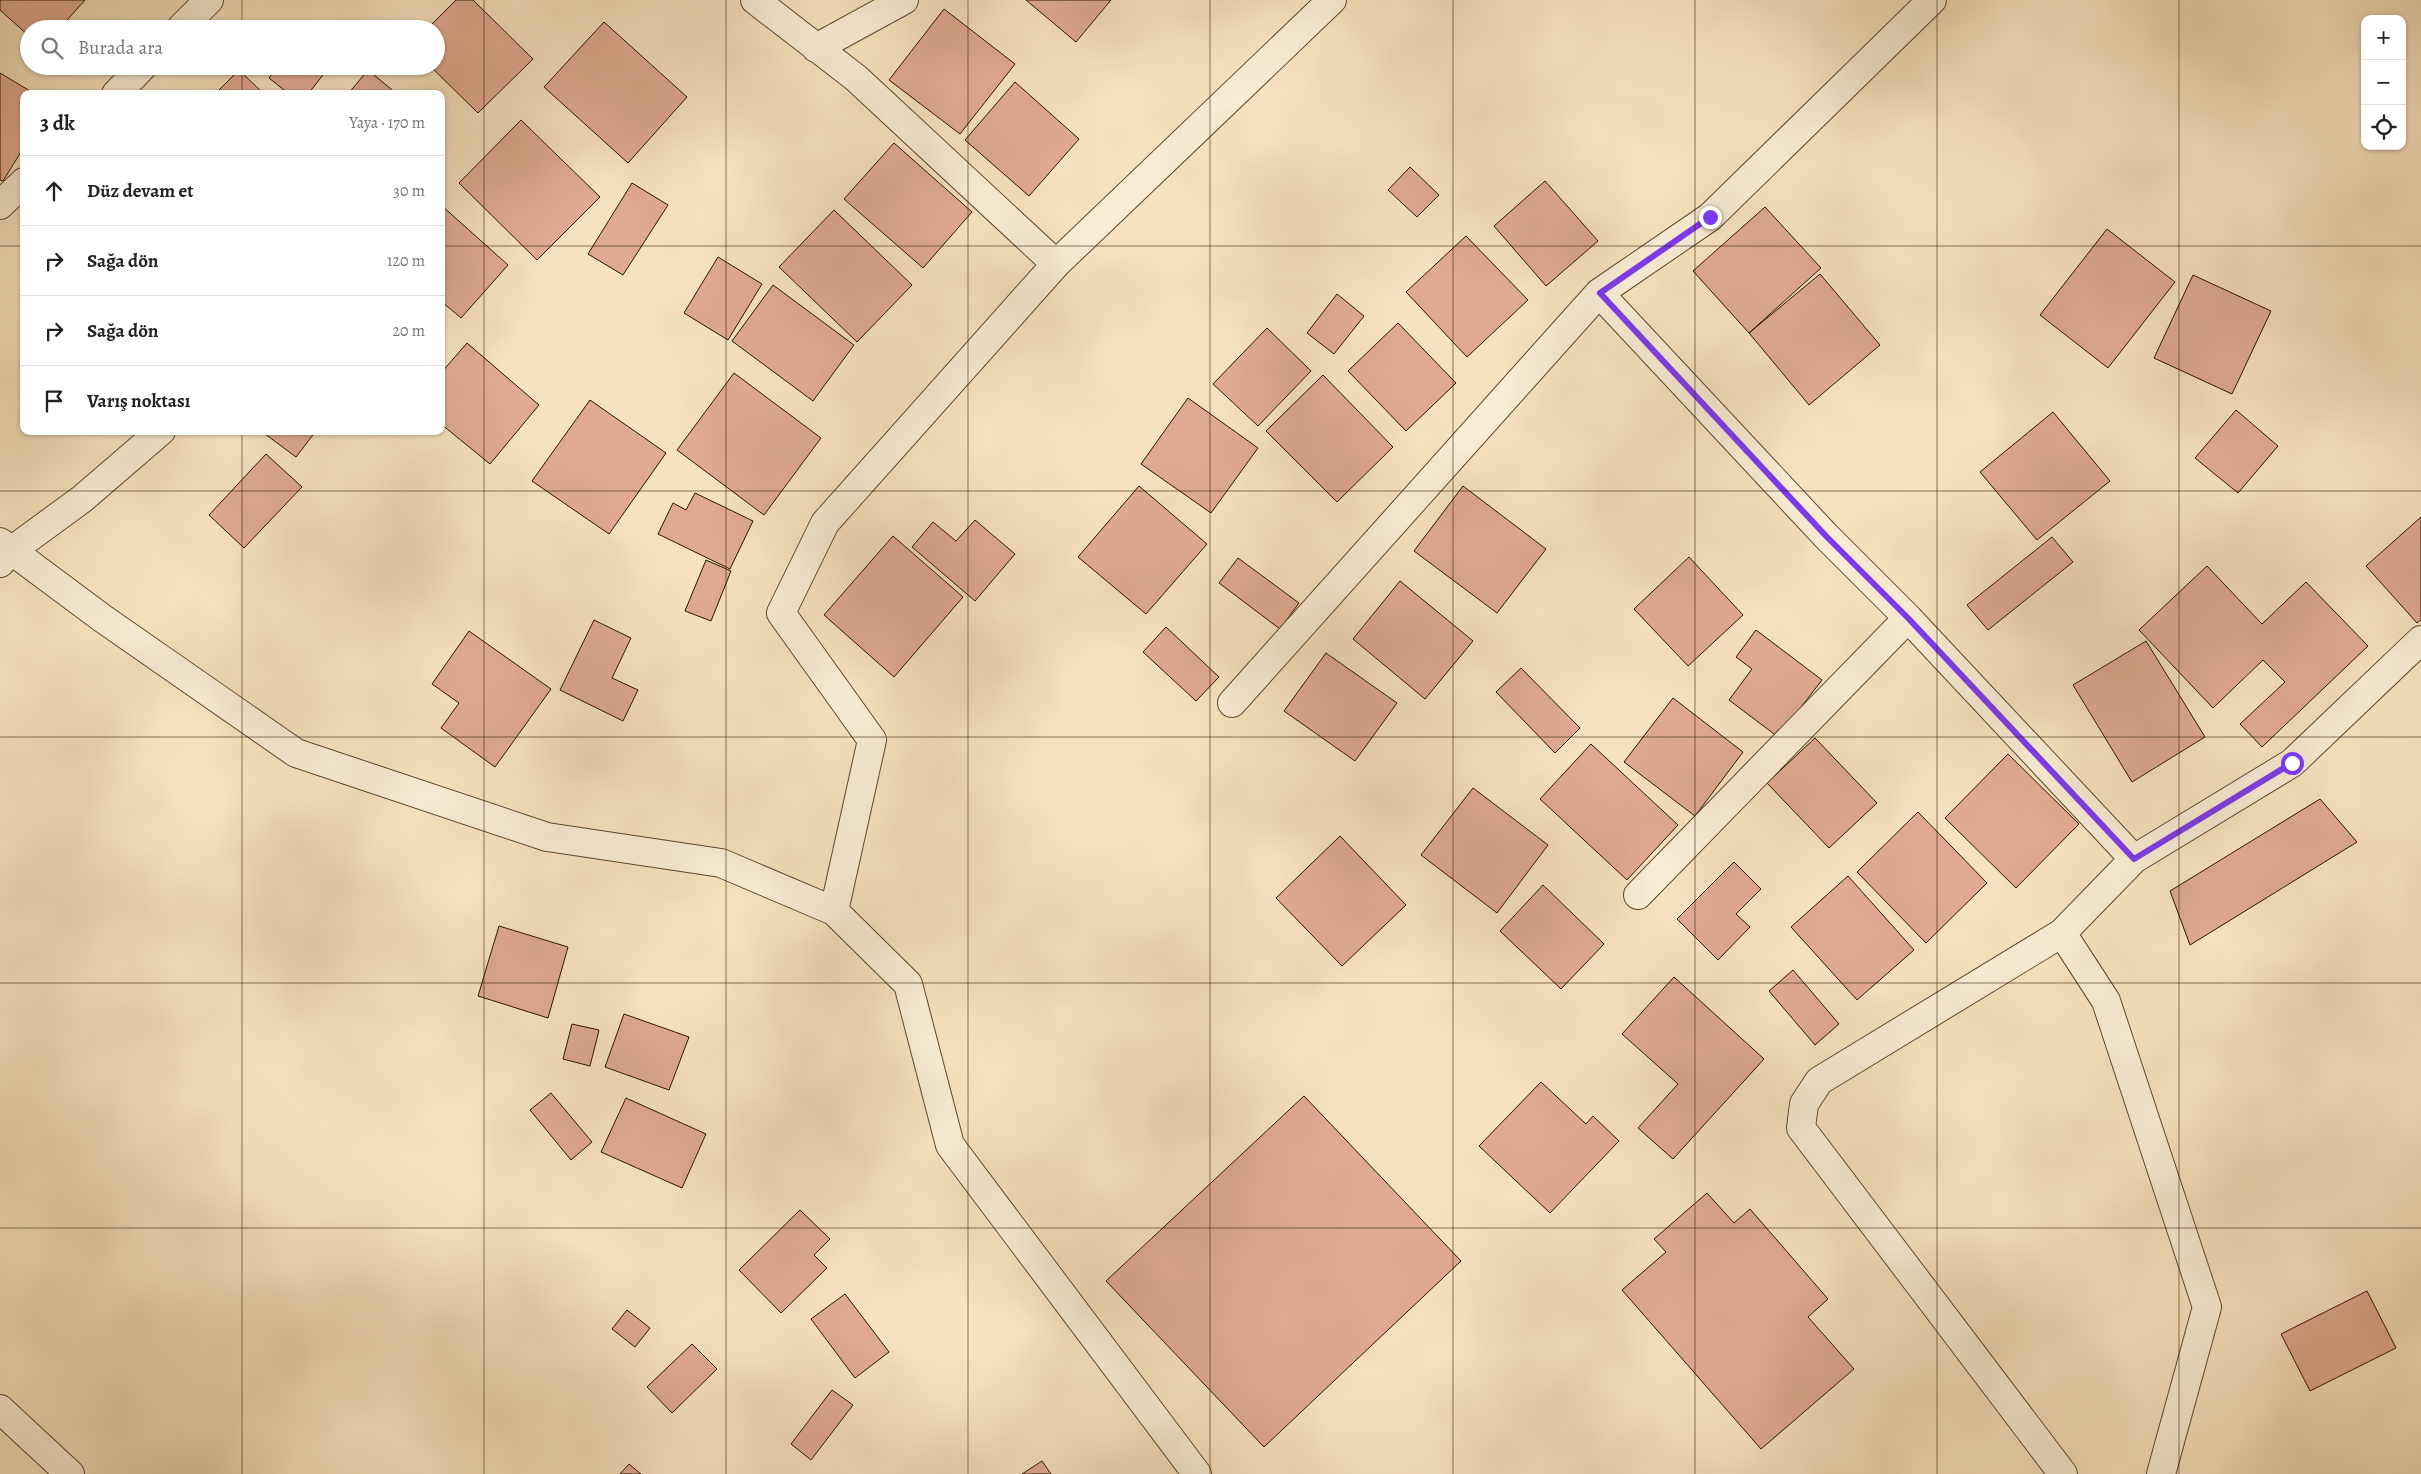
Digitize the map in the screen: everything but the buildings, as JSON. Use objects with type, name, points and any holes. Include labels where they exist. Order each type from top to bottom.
[{"type":"street","points":[[189,20],[209,0]]},
{"type":"street","points":[[755,0],[856,78],[1056,264]]},
{"type":"street","points":[[816,48],[904,0]]},
{"type":"street","points":[[834,911],[872,740],[781,613],[825,522],[1056,264],[1332,0]]},
{"type":"street","points":[[1232,703],[1600,293],[1710,217],[1932,0]]},
{"type":"street","points":[[120,90],[134,75]]},
{"type":"street","points":[[0,205],[20,186]]},
{"type":"street","points":[[1600,293],[1826,536],[1908,618],[2134,859]]},
{"type":"street","points":[[156,435],[82,499],[4,552],[296,753],[547,837],[721,863],[834,911],[908,984],[950,1145],[1197,1474]]},
{"type":"street","points":[[1638,895],[1908,618]]},
{"type":"street","points":[[2063,1474],[1801,1128],[1804,1104],[1818,1081],[2062,933],[2134,859],[2292,763],[2421,640]]},
{"type":"street","points":[[2062,933],[2106,1001],[2207,1307],[2162,1474]]},
{"type":"street","points":[[0,1409],[70,1474]]},
{"type":"route","points":[[1710,217],[1600,293],[1826,536],[1908,618],[2134,859],[2292,763]]}]
